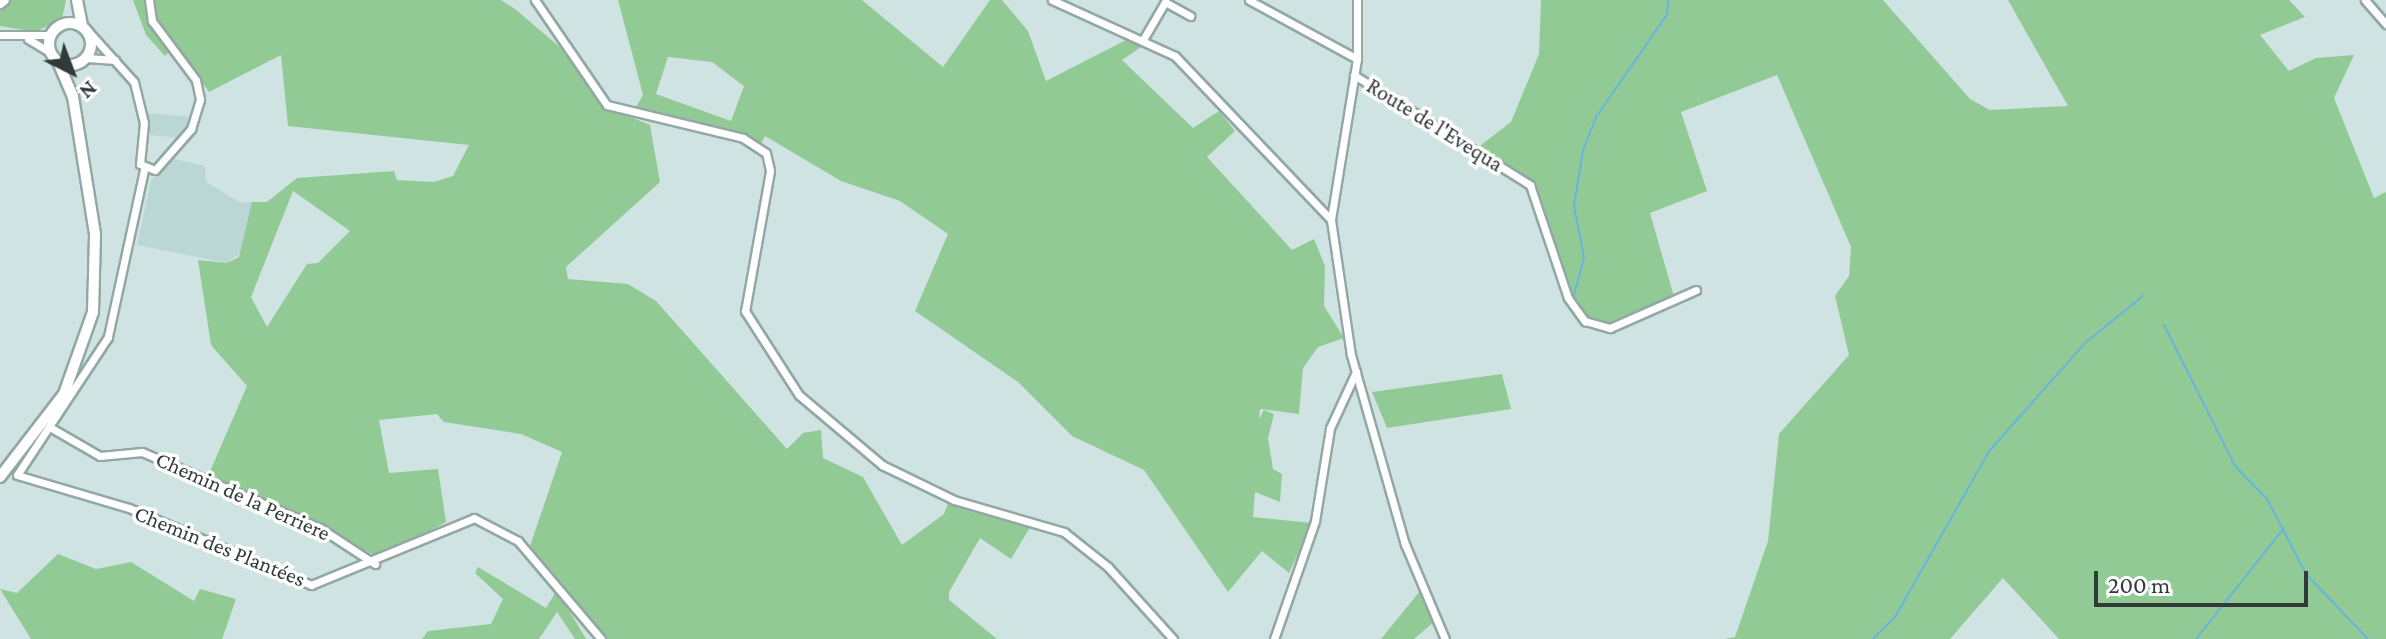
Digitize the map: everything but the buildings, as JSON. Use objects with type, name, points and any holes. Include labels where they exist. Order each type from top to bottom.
[{"type":"main road","points":[[0,477],[64,394],[93,312],[95,234],[73,97],[58,62],[50,52],[51,35],[64,23],[76,0]]},
{"type":"main road","points":[[73,97],[84,60],[86,29],[76,0]]},
{"type":"main road","points":[[64,23],[86,29]]},
{"type":"main road","points":[[58,62],[84,60]]},
{"type":"street","points":[[0,4],[5,0]]},
{"type":"street","points":[[144,170],[159,167],[191,129],[200,99],[193,75],[152,21],[149,0]]},
{"type":"street","points":[[535,0],[595,94],[639,118],[727,134],[766,153],[770,171],[745,311],[799,395],[882,465],[954,500],[1064,532],[1108,567],[1173,639]]},
{"type":"street","points":[[1052,0],[1144,38],[1194,74],[1331,220]]},
{"type":"street","points":[[1249,0],[1357,59]]},
{"type":"street","points":[[1357,0],[1357,59],[1331,220],[1356,372],[1405,544],[1445,639]]},
{"type":"street","points":[[2365,0],[2386,24]]},
{"type":"street","points":[[1144,38],[1165,2],[1190,16]]},
{"type":"street","points":[[53,429],[112,327],[144,170],[140,102],[121,62],[86,29]]},
{"type":"street","points":[[0,35],[28,39],[51,35]]},
{"type":"street","points":[[28,39],[50,52]]},
{"type":"street","points":[[84,60],[121,62]]},
{"type":"street","name":"Route de l'Evequa","points":[[1354,75],[1530,185],[1568,298],[1585,321],[1610,328],[1696,290]]},
{"type":"street","points":[[1274,639],[1315,521],[1330,428],[1356,372]]},
{"type":"street","name":"Chemin des Plantées","points":[[53,429],[17,475],[129,508],[311,585],[375,564],[457,520],[474,518],[518,541],[601,639]]},
{"type":"street","name":"Chemin de la Perriere","points":[[53,429],[100,456],[142,452],[320,528],[375,564]]},
{"type":"shaded area","points":[[148,113],[192,117],[179,138],[150,135]]},
{"type":"shaded area","points":[[174,159],[205,166],[206,182],[241,203],[252,202],[242,252],[227,263],[137,245],[151,181]]},
{"type":"green space","points":[[11,0],[66,0],[62,19],[35,32],[0,26],[0,7]]},
{"type":"green space","points":[[133,0],[146,0],[151,27],[169,52],[165,56],[146,35]]},
{"type":"green space","points":[[153,0],[501,0],[515,9],[562,49],[602,105],[650,125],[660,182],[566,267],[568,279],[628,284],[656,301],[787,449],[803,433],[821,430],[823,458],[863,477],[902,545],[944,514],[949,500],[1032,524],[1011,559],[980,538],[949,592],[949,600],[997,639],[605,639],[529,549],[562,452],[521,434],[444,422],[437,414],[379,420],[389,473],[438,469],[446,522],[381,558],[208,476],[247,386],[211,345],[198,260],[227,263],[239,257],[252,202],[267,202],[297,178],[394,171],[397,180],[434,182],[453,176],[469,145],[288,126],[281,55],[209,92],[156,21]],"holes":[[[293,191],[350,231],[318,263],[307,264],[267,327],[251,297]]]},
{"type":"green space","points":[[618,0],[862,0],[943,67],[990,0],[1002,0],[1028,31],[1046,81],[1130,38],[1144,45],[1122,60],[1193,128],[1219,111],[1235,131],[1207,157],[1292,250],[1314,239],[1325,266],[1324,306],[1344,338],[1318,347],[1303,368],[1299,414],[1260,409],[1259,419],[1264,410],[1274,414],[1268,438],[1273,469],[1282,474],[1280,502],[1255,492],[1253,517],[1312,523],[1289,573],[1262,551],[1228,592],[1144,470],[1072,436],[1018,382],[915,311],[948,234],[900,201],[841,181],[765,136],[761,144],[633,112],[643,95]],"holes":[[[668,57],[712,62],[744,86],[731,121],[656,94]]]},
{"type":"green space","points":[[1541,0],[1883,0],[1970,99],[1990,110],[2068,106],[2008,0],[2289,0],[2305,17],[2260,35],[2289,71],[2316,58],[2354,55],[2334,98],[2374,198],[2386,192],[2386,639],[2059,639],[2003,578],[1950,639],[1724,639],[1735,637],[1768,541],[1779,434],[1849,355],[1835,296],[1849,276],[1851,247],[1777,75],[1681,112],[1707,191],[1650,213],[1675,300],[1605,326],[1585,318],[1564,280],[1537,190],[1480,155],[1481,145],[1511,122],[1539,54]]},
{"type":"green space","points":[[1502,374],[1511,409],[1387,428],[1372,392]]},
{"type":"green space","points":[[58,554],[96,569],[131,562],[194,601],[200,589],[236,599],[222,639],[31,639],[0,589],[17,593]]},
{"type":"green space","points":[[478,567],[546,608],[557,590],[586,639],[575,639],[557,612],[539,639],[422,639],[428,631],[491,624],[503,599],[475,573]]},
{"type":"green space","points":[[1420,591],[1435,621],[1414,639],[1381,639]]},
{"type":"waterway","points":[[1573,298],[1584,258],[1574,206],[1583,150],[1596,117],[1667,15],[1668,0]]},
{"type":"waterway","points":[[1873,639],[1895,617],[1990,450],[2084,344],[2144,295]]},
{"type":"waterway","points":[[2164,325],[2235,466],[2267,499],[2306,574],[2368,639]]},
{"type":"waterway","points":[[2196,639],[2284,528]]}]
